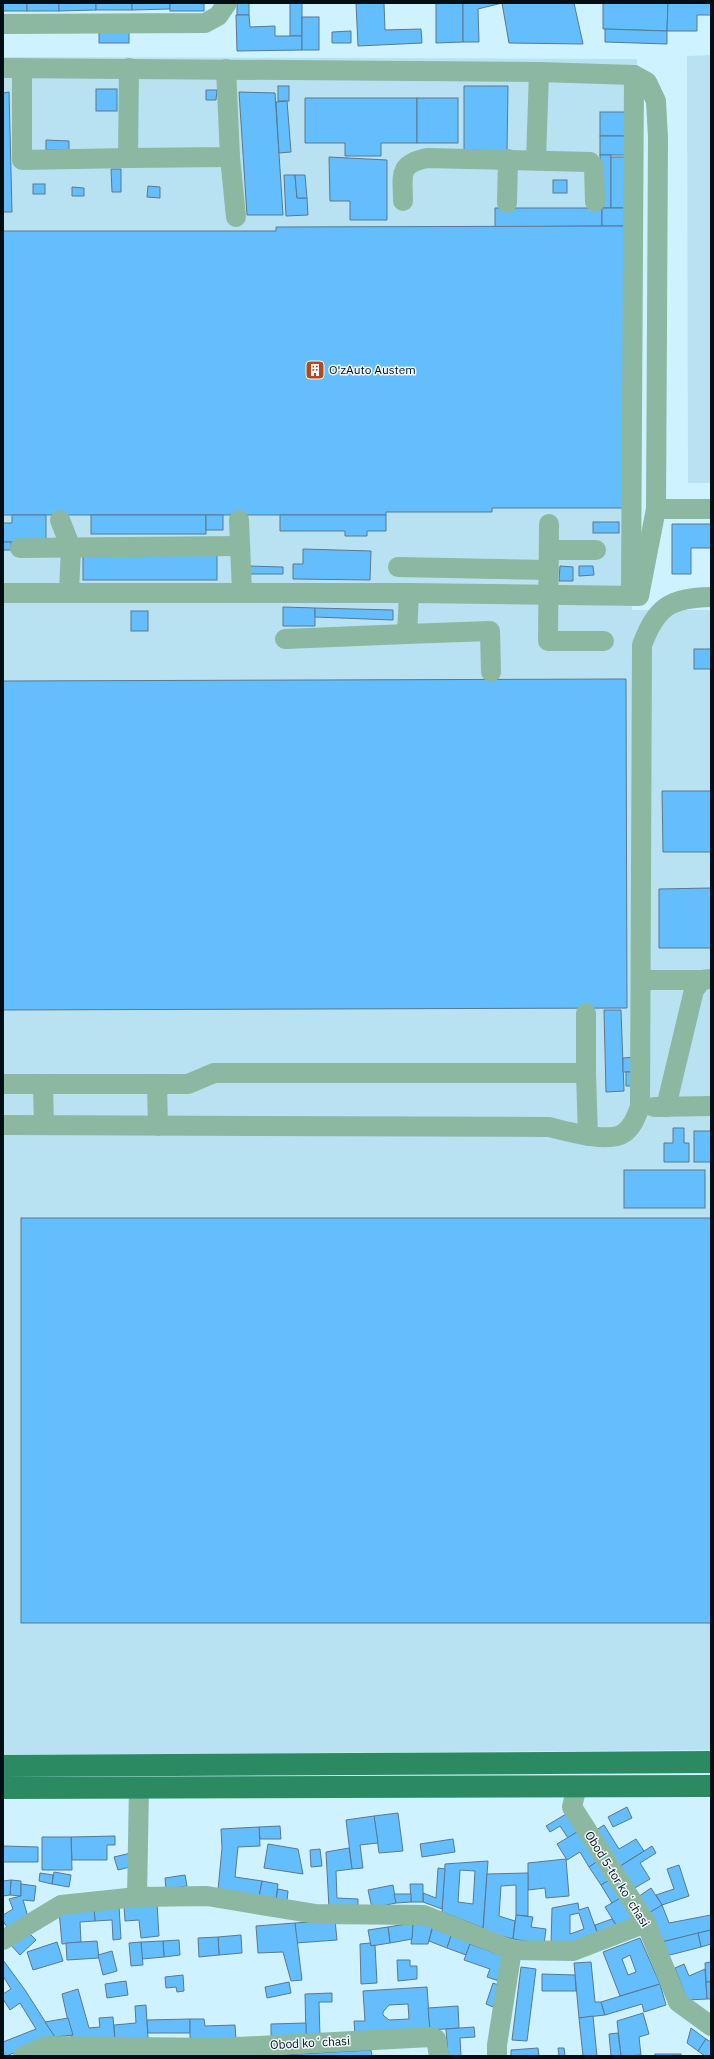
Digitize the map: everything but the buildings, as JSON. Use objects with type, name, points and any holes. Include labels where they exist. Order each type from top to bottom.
[{"type":"main road","points":[[3,1766],[711,1762]]},
{"type":"main road","points":[[3,1788],[711,1786]]},
{"type":"street","points":[[3,24],[205,23],[218,16],[227,3]]},
{"type":"street","points":[[3,593],[242,592],[639,596],[656,509],[658,138],[656,101],[647,82],[634,75],[538,72],[12,68],[22,160],[230,157]]},
{"type":"street","points":[[128,158],[129,68]]},
{"type":"street","points":[[226,69],[230,157],[236,217]]},
{"type":"street","points":[[536,160],[538,72]]},
{"type":"street","points":[[631,596],[634,75]]},
{"type":"street","points":[[403,201],[403,174],[406,166],[414,160],[427,158],[590,162],[594,167],[595,202]]},
{"type":"street","points":[[507,203],[508,159]]},
{"type":"street","points":[[656,509],[711,509]]},
{"type":"street","points":[[60,520],[71,548],[69,592]]},
{"type":"street","points":[[239,520],[242,592]]},
{"type":"street","points":[[549,524],[548,641],[604,641]]},
{"type":"street","points":[[20,548],[240,546]]},
{"type":"street","points":[[549,550],[596,550]]},
{"type":"street","points":[[398,568],[549,570]]},
{"type":"street","points":[[407,634],[409,593]]},
{"type":"street","points":[[3,1125],[549,1127],[599,1138],[623,1134],[633,1123],[640,1107],[642,645],[651,622],[672,603],[688,597],[711,597]]},
{"type":"street","points":[[285,639],[490,631],[491,672]]},
{"type":"street","points":[[641,980],[707,980]]},
{"type":"street","points":[[666,1107],[694,990],[707,980]]},
{"type":"street","points":[[586,1013],[588,1136]]},
{"type":"street","points":[[3,1084],[188,1084],[214,1074],[586,1074]]},
{"type":"street","points":[[43,1084],[44,1125]]},
{"type":"street","points":[[157,1084],[158,1126]]},
{"type":"street","points":[[640,1107],[711,1106]]},
{"type":"street","points":[[599,1762],[599,1786]]},
{"type":"street","name":"Obod 5-tor koʻchasi","points":[[577,1786],[572,1807],[646,1923],[678,2002],[711,2026]]},
{"type":"street","points":[[137,1897],[139,1787]]},
{"type":"street","points":[[3,1940],[62,1905],[137,1897],[208,1896],[316,1914],[424,1915],[512,1950],[573,1951],[646,1923]]},
{"type":"street","points":[[497,2056],[497,2045],[512,1950]]},
{"type":"street","name":"Obod koʻchasi","points":[[23,2056],[46,2046],[218,2052],[431,2037],[436,2039],[438,2056]]},
{"type":"shaded area","points":[[711,55],[711,483],[688,483],[687,56]]},
{"type":"shaded area","points":[[3,57],[637,59],[632,610],[711,610],[711,1750],[3,1755]]},
{"type":"place","name":"O'zAuto Austem","points":[[315,370]]}]
